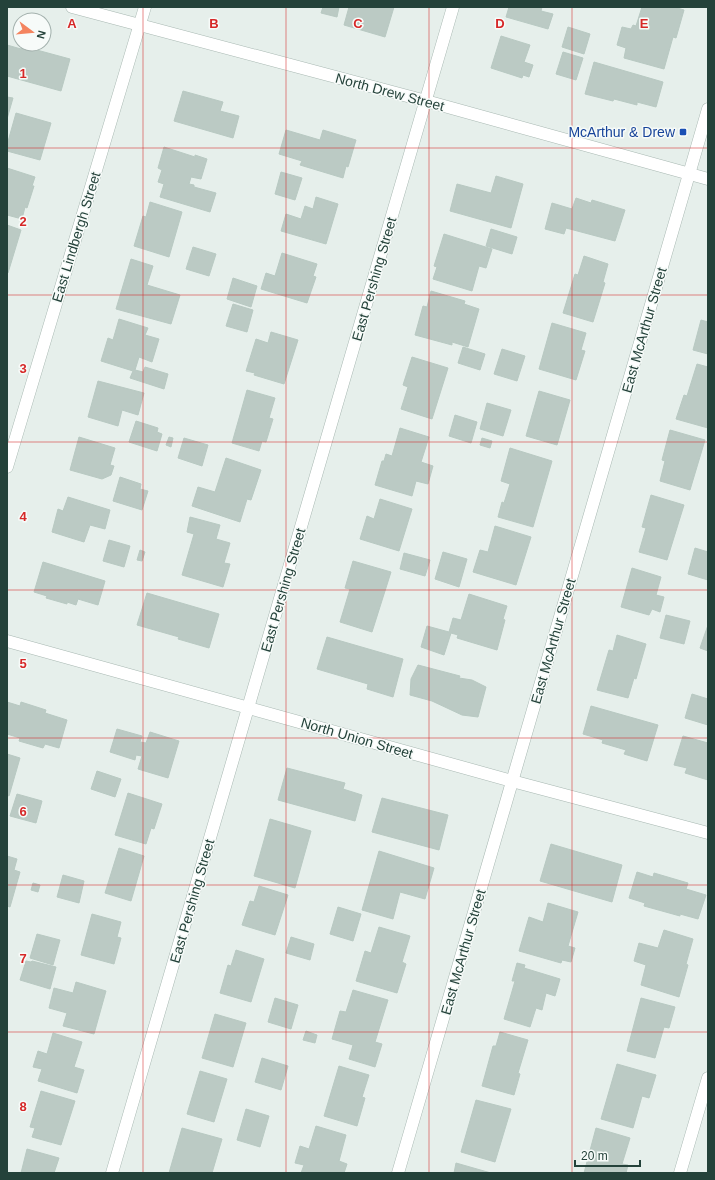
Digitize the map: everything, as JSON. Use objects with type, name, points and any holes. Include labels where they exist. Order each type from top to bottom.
[{"type":"street","name":"North Drew Street","points":[[72,7],[426,101],[708,179]]},
{"type":"street","name":"East Lindbergh Street","points":[[7,467],[145,7]]},
{"type":"street","name":"East Pershing Street","points":[[112,1173],[453,7]]},
{"type":"street","name":"East McArthur Street","points":[[398,1173],[708,110]]},
{"type":"street","name":"North Union Street","points":[[7,641],[512,781],[708,833]]},
{"type":"street","points":[[680,1173],[708,1078]]},
{"type":"building","points":[[323,7],[339,7],[337,17],[321,13]]},
{"type":"building","points":[[349,7],[394,7],[385,37],[344,25]]},
{"type":"building","points":[[509,7],[542,7],[541,11],[553,14],[548,29],[506,17]]},
{"type":"building","points":[[642,7],[674,7],[684,10],[676,38],[673,37],[664,69],[624,58],[626,48],[617,45],[622,27],[631,29],[633,25],[636,26]]},
{"type":"building","points":[[568,27],[590,34],[584,54],[562,47]]},
{"type":"building","points":[[501,36],[530,45],[524,62],[533,65],[529,77],[523,75],[522,78],[491,68]]},
{"type":"building","points":[[7,45],[12,46],[12,52],[44,52],[70,59],[61,91],[7,76]]},
{"type":"building","points":[[563,52],[583,58],[576,80],[556,74]]},
{"type":"building","points":[[594,62],[663,82],[656,107],[637,102],[637,105],[614,99],[613,101],[585,94]]},
{"type":"building","points":[[183,91],[223,102],[220,111],[239,116],[233,138],[174,121]]},
{"type":"building","points":[[7,97],[13,98],[7,119]]},
{"type":"building","points":[[16,113],[51,123],[40,160],[7,151],[7,145]]},
{"type":"building","points":[[286,130],[320,140],[323,130],[356,140],[343,178],[300,165],[302,161],[279,154]]},
{"type":"building","points":[[164,147],[195,157],[195,155],[207,159],[201,179],[191,177],[189,184],[194,185],[194,187],[216,193],[210,212],[160,197],[164,184],[158,182],[162,170],[158,168]]},
{"type":"building","points":[[7,168],[35,177],[32,186],[34,186],[27,208],[25,207],[22,219],[7,215]]},
{"type":"building","points":[[281,172],[302,178],[295,200],[275,194]]},
{"type":"building","points":[[496,176],[523,184],[511,228],[450,211],[457,184],[491,193]]},
{"type":"building","points":[[316,197],[338,204],[326,244],[281,231],[286,214],[301,219],[305,206],[313,209]]},
{"type":"building","points":[[576,198],[591,203],[592,200],[625,210],[615,241],[566,228],[564,234],[545,229],[552,203],[572,209]]},
{"type":"building","points":[[150,202],[182,212],[169,257],[134,246],[143,216],[146,217]]},
{"type":"building","points":[[7,225],[21,230],[8,273],[7,273]]},
{"type":"building","points":[[491,229],[517,237],[512,254],[486,246]]},
{"type":"building","points":[[444,234],[492,249],[486,268],[479,266],[472,291],[433,279],[437,267],[434,266]]},
{"type":"building","points":[[193,247],[216,254],[209,276],[186,269]]},
{"type":"building","points":[[282,253],[317,264],[313,276],[316,277],[307,303],[261,289],[266,273],[275,276]]},
{"type":"building","points":[[584,256],[608,264],[603,282],[605,283],[593,322],[563,313],[575,274],[578,275]]},
{"type":"building","points":[[131,259],[153,266],[147,285],[180,295],[171,324],[116,309]]},
{"type":"building","points":[[233,278],[257,286],[251,307],[227,299]]},
{"type":"building","points":[[431,291],[465,301],[464,304],[479,309],[468,347],[452,342],[452,345],[415,335],[423,306],[427,307]]},
{"type":"building","points":[[233,304],[253,310],[247,332],[226,326]]},
{"type":"building","points":[[119,319],[148,328],[145,335],[159,339],[152,362],[139,357],[135,370],[143,372],[145,367],[168,374],[164,389],[130,378],[133,371],[101,361],[108,338],[113,340]]},
{"type":"building","points":[[701,320],[708,322],[708,354],[693,350]]},
{"type":"building","points":[[552,323],[586,333],[581,350],[585,351],[576,380],[539,369]]},
{"type":"building","points":[[271,332],[298,340],[284,384],[246,371],[256,339],[268,343]]},
{"type":"building","points":[[463,347],[485,354],[480,370],[458,363]]},
{"type":"building","points":[[502,349],[525,356],[517,381],[494,374]]},
{"type":"building","points":[[412,357],[448,368],[432,419],[401,409],[408,387],[403,385]]},
{"type":"building","points":[[697,364],[708,367],[708,428],[676,419],[684,395],[687,396]]},
{"type":"building","points":[[98,381],[144,393],[138,415],[122,410],[118,426],[88,417]]},
{"type":"building","points":[[247,390],[275,398],[269,418],[273,419],[266,442],[262,441],[259,451],[232,443]]},
{"type":"building","points":[[539,391],[570,400],[557,445],[526,436]]},
{"type":"building","points":[[487,403],[511,410],[503,436],[480,429]]},
{"type":"building","points":[[455,415],[477,422],[471,443],[449,436]]},
{"type":"building","points":[[136,421],[158,428],[157,432],[162,434],[157,451],[129,442]]},
{"type":"building","points":[[400,428],[429,437],[421,462],[433,466],[428,484],[416,481],[412,496],[375,485],[382,461],[384,461],[386,454],[392,456]]},
{"type":"building","points":[[670,430],[705,440],[690,490],[660,481],[665,461],[662,460]]},
{"type":"building","points":[[79,437],[115,448],[110,465],[114,466],[111,475],[102,479],[70,470]]},
{"type":"building","points":[[169,437],[173,438],[171,447],[166,445]]},
{"type":"building","points":[[184,438],[208,445],[202,466],[178,458]]},
{"type":"building","points":[[482,438],[492,441],[490,448],[480,445]]},
{"type":"building","points":[[510,448],[552,461],[533,527],[498,517],[502,502],[504,503],[510,484],[501,481]]},
{"type":"building","points":[[226,458],[261,470],[251,500],[247,499],[240,522],[192,506],[198,487],[215,492]]},
{"type":"building","points":[[120,477],[141,484],[140,489],[148,491],[142,510],[113,501]]},
{"type":"building","points":[[651,495],[684,505],[667,560],[639,552],[646,528],[642,527]]},
{"type":"building","points":[[68,497],[110,510],[105,529],[90,525],[84,542],[52,532],[58,509],[63,511]]},
{"type":"building","points":[[380,499],[412,509],[399,551],[360,539],[367,516],[374,519]]},
{"type":"building","points":[[190,517],[220,525],[216,539],[230,543],[224,563],[230,564],[223,587],[182,575],[194,534],[187,532]]},
{"type":"building","points":[[495,526],[531,537],[516,585],[473,572],[480,550],[488,552]]},
{"type":"building","points":[[109,540],[130,546],[124,567],[103,561]]},
{"type":"building","points":[[695,548],[708,552],[708,580],[688,574]]},
{"type":"building","points":[[140,550],[145,552],[142,561],[137,560]]},
{"type":"building","points":[[443,552],[467,559],[459,587],[435,579]]},
{"type":"building","points":[[404,553],[430,560],[425,576],[400,569]]},
{"type":"building","points":[[353,561],[391,572],[372,632],[340,622],[350,589],[345,588]]},
{"type":"building","points":[[43,562],[105,581],[98,605],[78,599],[76,605],[67,602],[67,604],[46,598],[47,596],[34,592]]},
{"type":"building","points":[[632,568],[661,577],[656,595],[664,597],[660,612],[652,609],[649,615],[621,607]]},
{"type":"building","points":[[147,593],[219,614],[209,648],[178,639],[179,637],[137,625]]},
{"type":"building","points":[[469,594],[507,606],[497,650],[457,638],[458,635],[451,633],[444,655],[421,647],[427,626],[449,632],[453,618],[461,620]]},
{"type":"building","points":[[666,615],[690,621],[684,644],[660,638]]},
{"type":"building","points":[[708,625],[708,651],[700,648]]},
{"type":"building","points":[[617,635],[646,644],[636,679],[634,678],[628,698],[597,690],[609,650],[613,651]]},
{"type":"building","points":[[327,637],[403,659],[393,697],[367,689],[368,684],[317,669]]},
{"type":"building","points":[[418,665],[460,676],[459,678],[472,680],[486,687],[478,717],[462,715],[432,701],[410,695],[411,679]]},
{"type":"building","points":[[692,694],[708,699],[708,725],[685,718]]},
{"type":"building","points":[[7,702],[20,706],[21,702],[46,710],[45,713],[67,720],[59,748],[45,744],[43,748],[19,741],[20,738],[7,734]]},
{"type":"building","points":[[591,706],[658,725],[647,761],[624,754],[626,750],[602,743],[603,740],[583,734]]},
{"type":"building","points":[[117,729],[142,736],[140,742],[146,743],[150,732],[179,741],[168,778],[138,769],[142,756],[136,755],[135,760],[110,752]]},
{"type":"building","points":[[683,736],[708,743],[708,780],[685,773],[687,768],[674,765]]},
{"type":"building","points":[[7,754],[20,758],[9,796],[7,795]]},
{"type":"building","points":[[287,768],[345,783],[343,789],[362,795],[355,821],[278,800]]},
{"type":"building","points":[[97,771],[121,779],[115,797],[91,789]]},
{"type":"building","points":[[128,793],[162,804],[154,829],[151,828],[146,844],[115,835]]},
{"type":"building","points":[[17,794],[42,801],[36,823],[10,816]]},
{"type":"building","points":[[382,798],[448,815],[439,850],[372,832]]},
{"type":"building","points":[[270,819],[311,831],[295,888],[254,876]]},
{"type":"building","points":[[551,844],[622,865],[612,902],[540,881]]},
{"type":"building","points":[[119,848],[144,856],[131,901],[105,893]]},
{"type":"building","points":[[379,851],[434,868],[425,899],[400,892],[393,919],[362,910]]},
{"type":"building","points":[[7,856],[17,859],[14,870],[20,872],[10,907],[7,906]]},
{"type":"building","points":[[637,872],[653,877],[654,873],[688,883],[686,889],[706,895],[698,919],[680,914],[680,916],[644,906],[645,903],[629,898]]},
{"type":"building","points":[[63,875],[84,881],[79,903],[57,897]]},
{"type":"building","points":[[33,883],[40,885],[38,892],[31,890]]},
{"type":"building","points":[[259,886],[288,895],[275,935],[242,925],[250,901],[254,902]]},
{"type":"building","points":[[548,903],[578,912],[568,946],[575,948],[571,962],[562,960],[561,963],[519,951],[529,917],[543,922]]},
{"type":"building","points":[[338,907],[361,914],[353,941],[330,934]]},
{"type":"building","points":[[92,914],[121,922],[117,937],[121,938],[114,964],[81,955]]},
{"type":"building","points":[[379,927],[410,936],[402,962],[406,964],[397,993],[356,981],[365,951],[371,953]]},
{"type":"building","points":[[664,930],[693,939],[686,964],[688,965],[679,997],[641,985],[646,965],[634,961],[639,943],[658,948]]},
{"type":"building","points":[[37,934],[60,940],[53,965],[30,958]]},
{"type":"building","points":[[291,937],[314,944],[310,960],[286,953]]},
{"type":"building","points":[[236,950],[264,959],[251,1002],[220,993],[228,965],[231,966]]},
{"type":"building","points":[[26,961],[56,967],[50,989],[20,980]]},
{"type":"building","points":[[517,963],[525,965],[524,968],[560,979],[555,996],[546,993],[542,1010],[536,1008],[530,1027],[504,1019],[515,981],[512,981]]},
{"type":"building","points":[[76,982],[106,991],[94,1034],[63,1026],[67,1013],[49,1008],[54,988],[73,993]]},
{"type":"building","points":[[353,990],[388,1000],[375,1042],[382,1044],[375,1067],[349,1059],[353,1045],[332,1039],[340,1011],[346,1012]]},
{"type":"building","points":[[275,998],[298,1005],[291,1029],[268,1022]]},
{"type":"building","points":[[641,998],[675,1007],[669,1028],[664,1027],[655,1058],[627,1051]]},
{"type":"building","points":[[215,1014],[246,1023],[233,1067],[202,1058]]},
{"type":"building","points":[[306,1031],[317,1035],[315,1043],[303,1040]]},
{"type":"building","points":[[500,1032],[528,1040],[518,1073],[520,1074],[514,1095],[482,1086],[493,1046],[496,1046]]},
{"type":"building","points":[[53,1033],[82,1042],[74,1067],[84,1070],[77,1093],[38,1081],[42,1069],[33,1067],[38,1051],[47,1054]]},
{"type":"building","points":[[262,1058],[288,1066],[281,1090],[255,1082]]},
{"type":"building","points":[[617,1064],[656,1075],[649,1098],[642,1096],[633,1128],[601,1119]]},
{"type":"building","points":[[339,1066],[369,1075],[362,1097],[365,1098],[357,1126],[324,1116]]},
{"type":"building","points":[[200,1071],[227,1079],[214,1122],[187,1114]]},
{"type":"building","points":[[41,1091],[75,1101],[61,1145],[32,1137],[35,1128],[30,1127]]},
{"type":"building","points":[[476,1100],[511,1109],[495,1162],[461,1152]]},
{"type":"building","points":[[246,1109],[269,1116],[260,1147],[237,1140]]},
{"type":"building","points":[[316,1126],[346,1135],[339,1161],[347,1164],[344,1173],[301,1173],[304,1165],[295,1163],[300,1146],[309,1149]]},
{"type":"building","points":[[182,1128],[222,1139],[212,1173],[169,1173]]},
{"type":"building","points":[[596,1128],[630,1138],[622,1164],[628,1165],[626,1173],[584,1173]]},
{"type":"building","points":[[27,1149],[59,1158],[54,1173],[21,1173]]},
{"type":"building","points":[[456,1163],[491,1173],[454,1173]]},
{"type":"place","name":"McArthur & Drew","points":[[683,132]]}]
